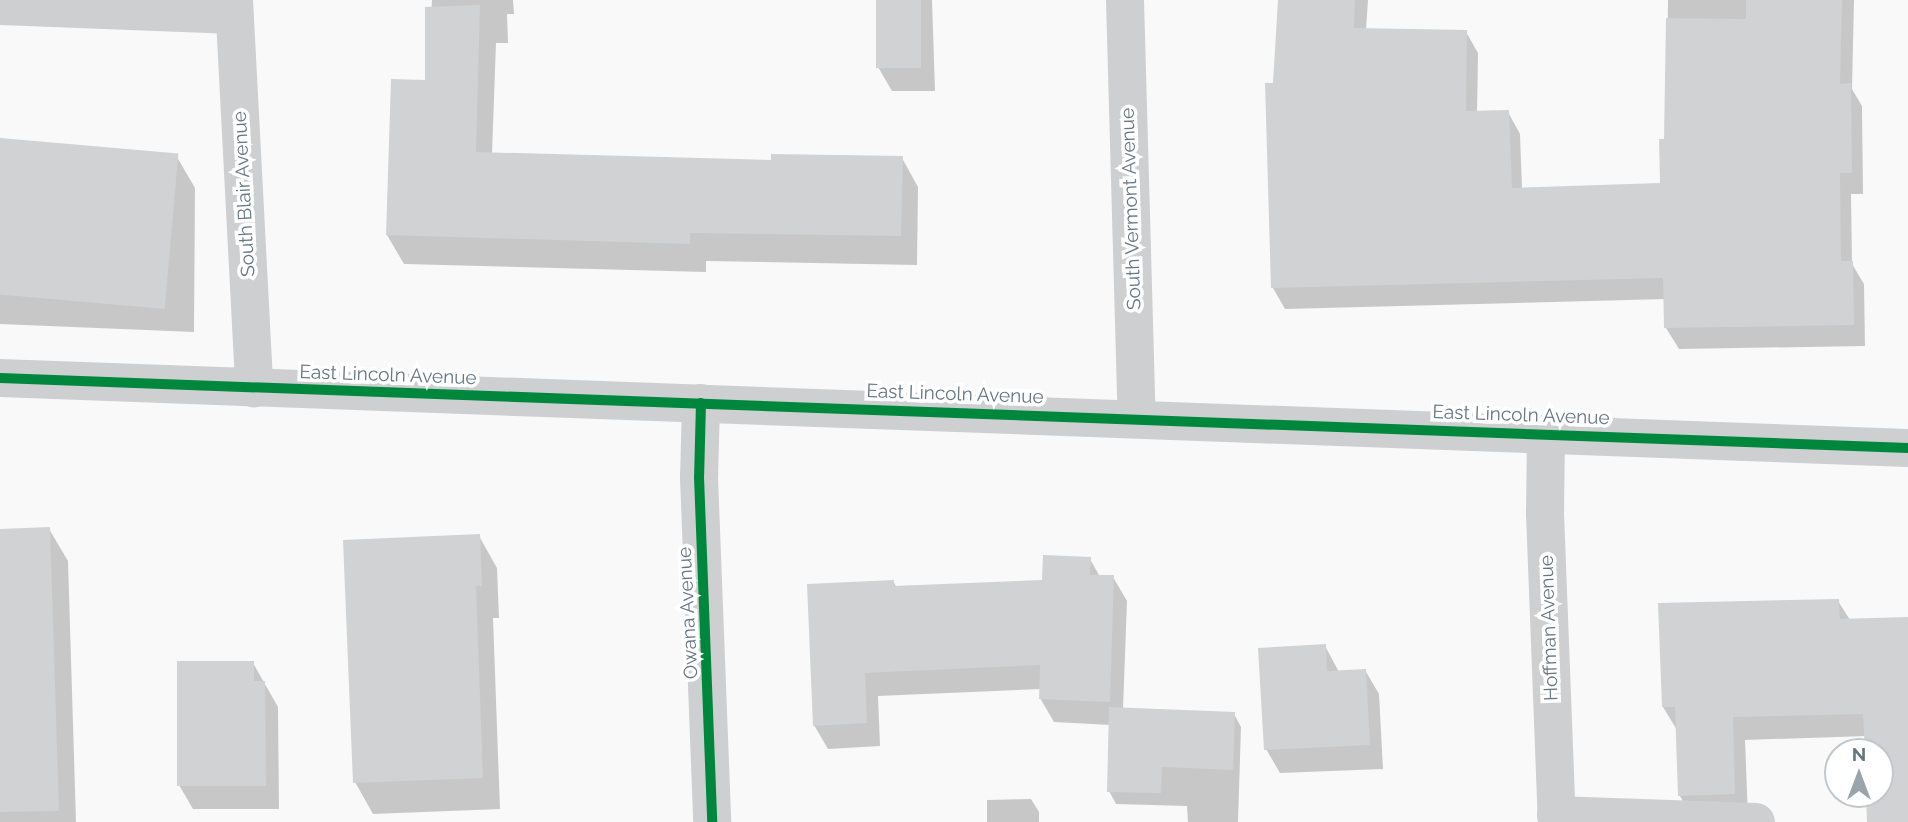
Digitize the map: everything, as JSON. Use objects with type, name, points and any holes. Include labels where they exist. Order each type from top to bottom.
[{"type":"street","name":"South Vermont Avenue","points":[[1125,0],[1137,418]]},
{"type":"street","points":[[0,6],[234,7]]},
{"type":"street","name":"South Blair Avenue","points":[[234,7],[254,388]]},
{"type":"street","name":"East Lincoln Avenue","points":[[0,378],[1908,448]]},
{"type":"street","name":"Owana Avenue","points":[[701,402],[699,477],[712,822]]},
{"type":"street","name":"Hoffman Avenue","points":[[1546,433],[1545,513],[1557,818]]},
{"type":"street","points":[[1557,818],[1756,822]]},
{"type":"building","points":[[876,0],[921,0],[921,68],[876,68]]},
{"type":"building","points":[[1278,0],[1355,0],[1354,28],[1467,30],[1466,111],[1509,110],[1512,188],[1660,183],[1659,139],[1664,139],[1666,18],[1746,19],[1746,0],[1842,0],[1840,84],[1851,83],[1852,173],[1840,173],[1841,261],[1853,261],[1854,325],[1664,328],[1663,278],[1271,288],[1265,83],[1273,83]]},
{"type":"building","points":[[480,5],[476,152],[771,160],[771,154],[903,156],[901,236],[690,233],[690,244],[386,235],[391,79],[425,80],[425,7]]},
{"type":"building","points":[[0,138],[178,154],[165,309],[0,295]]},
{"type":"building","points":[[50,527],[59,811],[0,812],[0,529]]},
{"type":"building","points":[[480,534],[482,586],[476,586],[483,778],[353,783],[343,540]]},
{"type":"building","points":[[1043,555],[1091,557],[1090,575],[1114,575],[1110,702],[1039,699],[1040,665],[865,673],[867,723],[813,726],[807,584],[894,580],[894,586],[1042,580]]},
{"type":"building","points":[[1839,599],[1840,619],[1908,617],[1908,822],[1867,822],[1866,808],[1894,808],[1894,738],[1864,738],[1863,714],[1733,717],[1735,794],[1678,796],[1675,707],[1662,707],[1658,603]]},
{"type":"building","points":[[1326,644],[1327,671],[1366,669],[1370,745],[1264,750],[1258,648]]},
{"type":"building","points":[[177,661],[254,661],[254,681],[265,681],[266,786],[177,786]]},
{"type":"building","points":[[1109,707],[1235,712],[1233,770],[1162,767],[1161,793],[1107,792]]},
{"type":"cycle path","points":[[0,378],[1908,448]]},
{"type":"cycle path","points":[[701,403],[699,477],[712,822]]}]
